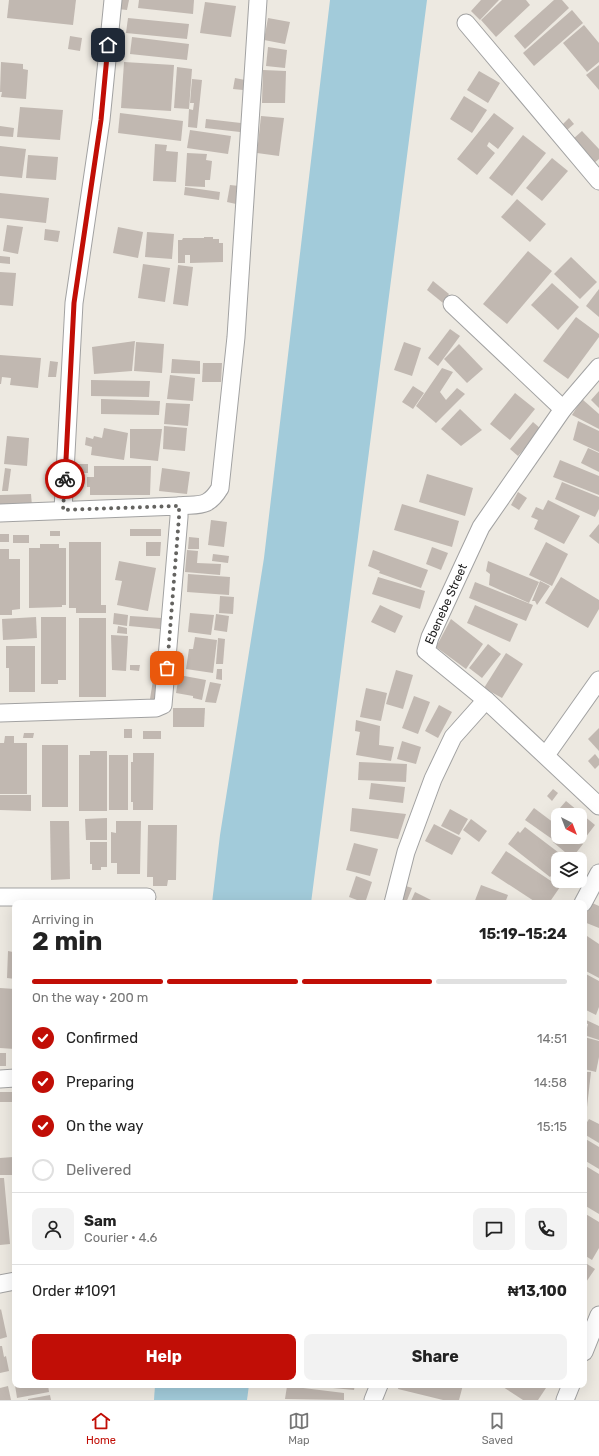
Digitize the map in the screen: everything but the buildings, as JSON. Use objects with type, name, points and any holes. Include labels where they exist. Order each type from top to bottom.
[{"type":"street","points":[[63,510],[74,303],[101,120],[113,0]]},
{"type":"street","points":[[0,513],[179,506],[207,503],[214,498],[220,488],[236,337],[258,0]]},
{"type":"street","points":[[466,23],[599,181]]},
{"type":"street","points":[[452,304],[563,409]]},
{"type":"street","name":"Ebenebe Street","points":[[599,367],[563,409],[481,527],[430,637],[426,651],[486,700],[599,806]]},
{"type":"street","points":[[0,713],[156,708],[163,706],[179,506]]},
{"type":"street","points":[[546,755],[599,680]]},
{"type":"street","points":[[393,900],[406,852],[433,779],[453,737],[486,700]]},
{"type":"street","points":[[585,900],[599,873]]},
{"type":"street","points":[[0,897],[147,897]]},
{"type":"street","points":[[0,1079],[12,1078]]},
{"type":"street","points":[[0,1284],[12,1282]]},
{"type":"street","points":[[587,1345],[599,1316]]},
{"type":"street","points":[[373,1400],[378,1388]]},
{"type":"street","points":[[565,1400],[570,1388]]},
{"type":"water","points":[[330,0],[427,0],[311,900],[212,900],[220,835],[264,558]]},
{"type":"water","points":[[155,1388],[249,1388],[247,1400],[154,1400]]},
{"type":"way so far","points":[[65,479],[63,510],[179,506],[167,668]]},
{"type":"route","points":[[65,479],[74,303],[101,120],[108,45]]}]
